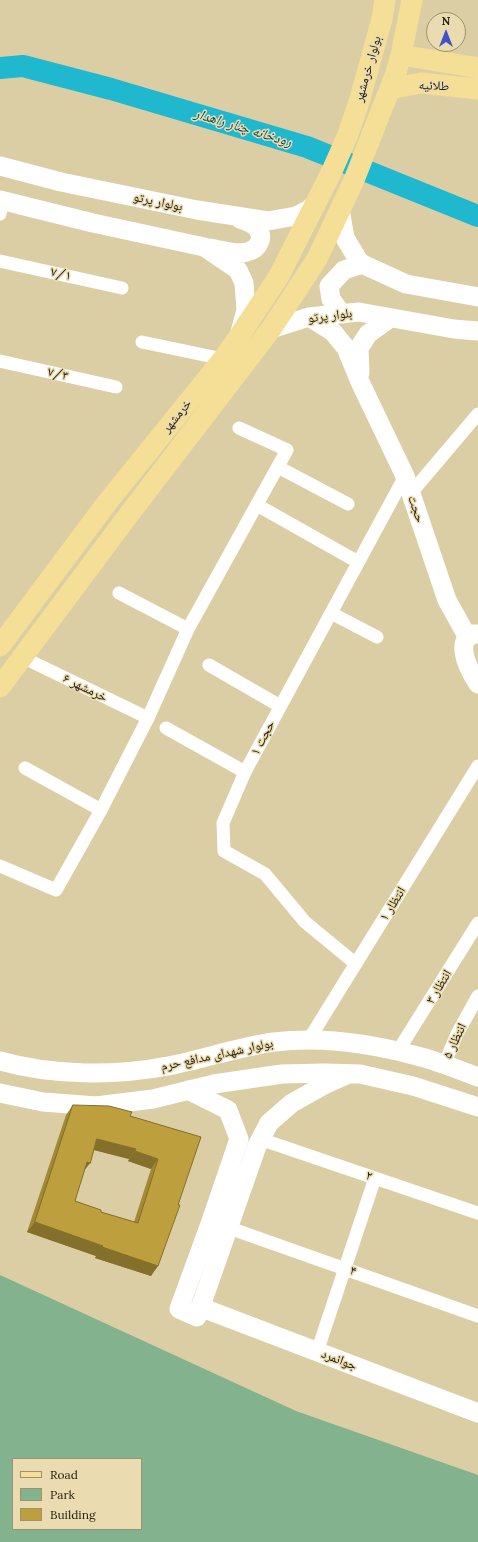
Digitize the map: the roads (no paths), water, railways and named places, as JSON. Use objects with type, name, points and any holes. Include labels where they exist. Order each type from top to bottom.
[{"type":"main road","name":"بولوار خرمشهر","points":[[331,173],[347,137],[359,102],[382,20],[385,0]]},
{"type":"main road","name":"خرمشهر","points":[[0,687],[271,328],[317,259],[354,180],[390,89],[401,55],[412,0]]},
{"type":"main road","name":"طلائیه","points":[[401,55],[478,68]]},
{"type":"main road","name":"طلائیه","points":[[390,89],[421,83],[478,90]]},
{"type":"main road","name":"بولوار پرتو","points":[[0,166],[61,182],[225,215],[268,221],[296,216],[308,210],[315,204]]},
{"type":"main road","name":"خرمشهر","points":[[0,646],[110,499],[223,359],[238,338],[279,276],[331,173]]},
{"type":"main road","points":[[1,204],[204,247],[242,253],[257,248],[260,238],[259,230],[256,226],[243,220],[225,215]]},
{"type":"main road","points":[[340,209],[345,238],[360,263],[406,284],[478,297]]},
{"type":"main road","points":[[204,247],[238,270],[244,283],[246,310],[238,338]]},
{"type":"main road","points":[[342,314],[331,299],[329,286],[344,270],[364,264]]},
{"type":"main road","name":"بلوار پرتو","points":[[271,328],[309,317],[359,312],[390,318]]},
{"type":"main road","name":"حجت","points":[[309,317],[333,332],[346,348],[360,382],[408,484],[447,600],[473,636]]},
{"type":"main road","points":[[360,382],[359,348],[368,334],[390,318],[454,329],[478,331]]},
{"type":"main road","points":[[110,499],[130,513]]},
{"type":"main road","points":[[473,636],[465,641],[465,653],[472,675],[478,684]]},
{"type":"main road","name":"بولوار شهدای مدافع حرم","points":[[0,1061],[42,1069],[75,1072],[141,1070],[174,1065],[275,1042],[308,1041],[356,1044],[398,1051],[423,1057],[478,1077]]},
{"type":"main road","points":[[0,1093],[43,1102],[96,1106],[153,1099],[214,1084],[282,1074],[360,1074],[413,1086],[478,1107]]},
{"type":"main road","name":"جوانمرد","points":[[348,1074],[326,1084],[292,1103],[269,1123],[256,1146],[179,1309],[197,1317],[200,1307],[478,1413]]},
{"type":"main road","name":"جوانمرد","points":[[188,1090],[228,1110],[239,1139],[220,1224]]},
{"type":"street","name":"۷/۱","points":[[0,261],[122,288]]},
{"type":"street","points":[[142,342],[223,359]]},
{"type":"street","name":"۷/۳","points":[[0,361],[116,387]]},
{"type":"street","name":"حجت ۱","points":[[356,964],[305,922],[265,874],[224,851],[223,823],[245,772],[358,562],[408,484],[478,414]]},
{"type":"street","points":[[0,866],[56,890],[101,810],[148,718],[188,629],[287,450],[239,428]]},
{"type":"street","points":[[278,467],[348,504]]},
{"type":"street","points":[[257,505],[358,562]]},
{"type":"street","points":[[119,593],[188,629]]},
{"type":"street","points":[[331,613],[377,637]]},
{"type":"street","name":"خرمشهر ۶","points":[[22,657],[148,718]]},
{"type":"street","points":[[209,665],[280,706]]},
{"type":"street","points":[[166,728],[245,772]]},
{"type":"street","name":"انتظار ۱","points":[[308,1041],[478,766]]},
{"type":"street","points":[[25,768],[101,810]]},
{"type":"street","name":"انتظار ۳","points":[[398,1051],[478,923]]},
{"type":"street","name":"انتظار ۵","points":[[444,1065],[457,1034],[478,996]]},
{"type":"street","name":"۲","points":[[260,1139],[478,1213]]},
{"type":"street","points":[[317,1352],[375,1178]]},
{"type":"street","name":"۴","points":[[220,1224],[478,1316]]},
{"type":"waterway","name":"رودخانه چنار راهدار","points":[[0,68],[23,66],[111,89],[307,147],[478,216]]}]
